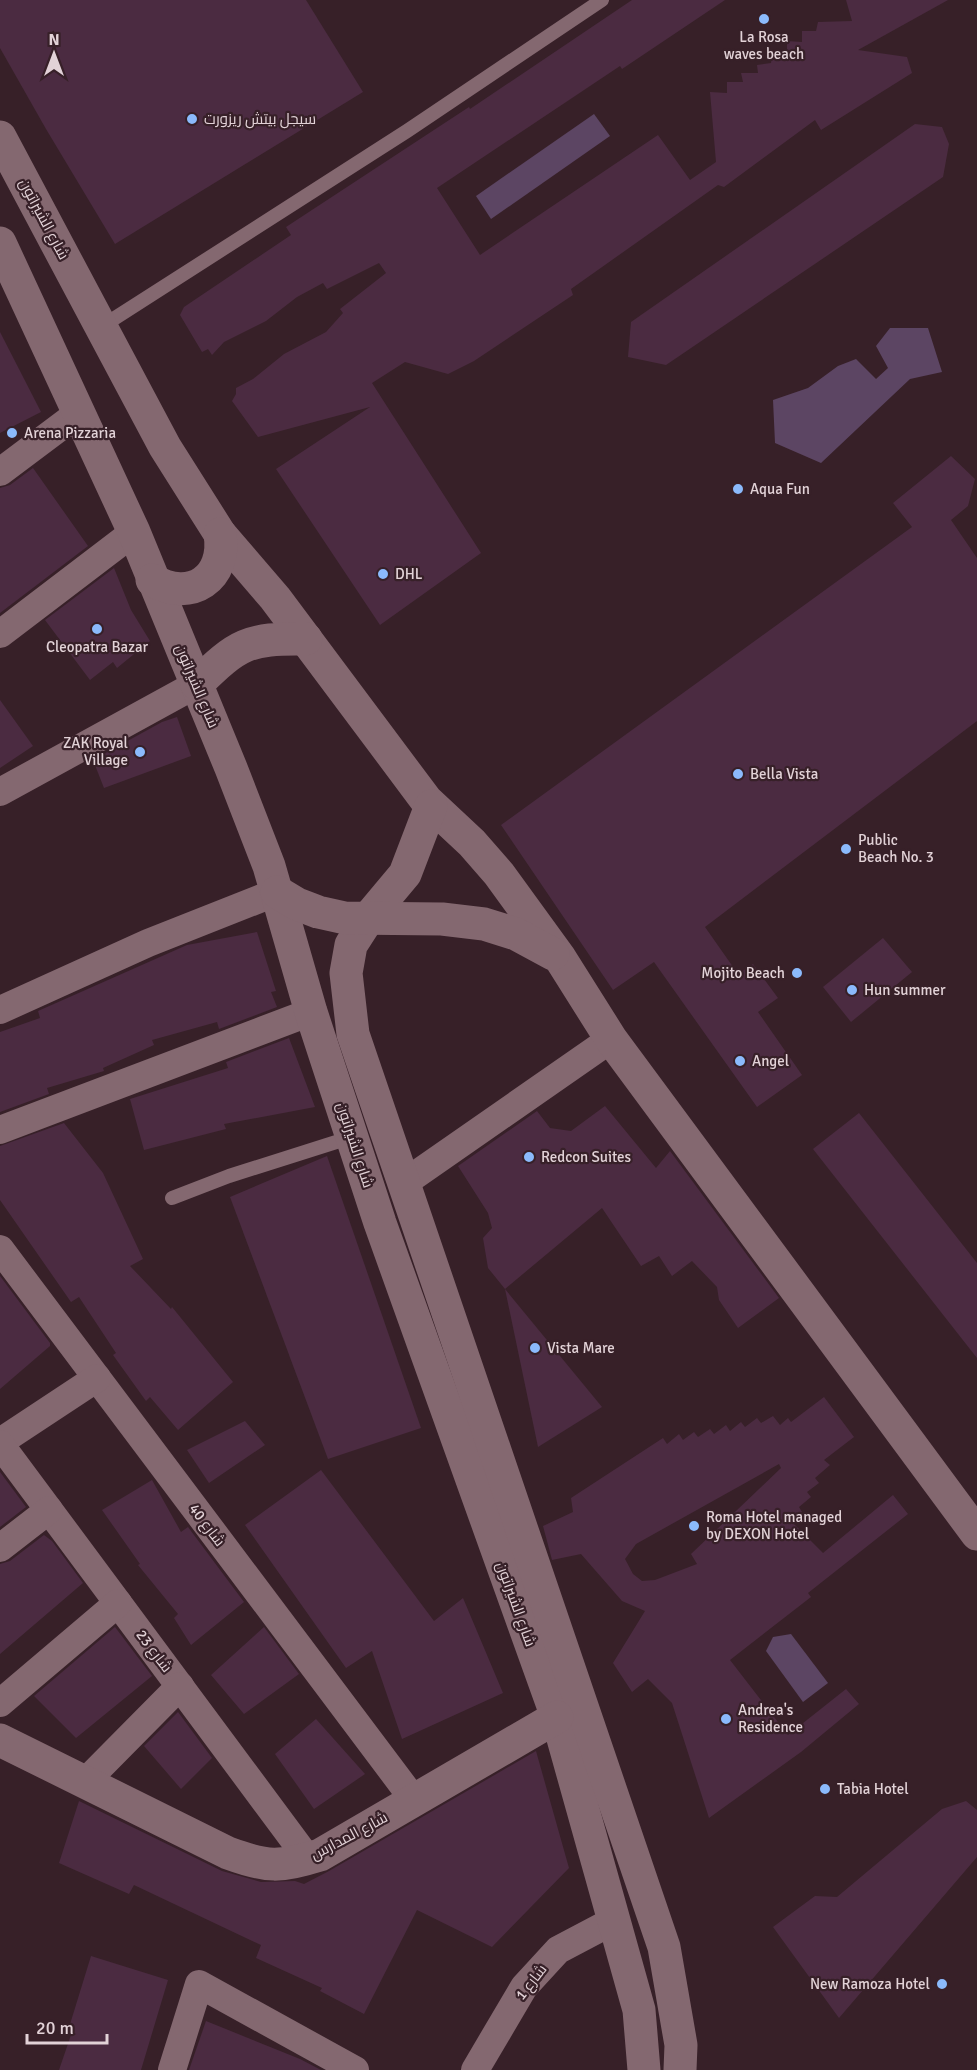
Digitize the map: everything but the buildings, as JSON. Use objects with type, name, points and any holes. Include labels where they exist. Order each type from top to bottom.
[{"type":"street","name":"شارع الشيراتون","points":[[0,137],[165,447],[220,534],[275,598],[431,806],[472,843],[499,873],[560,958],[611,1039],[977,1534]]},
{"type":"street","name":"شارع الشيراتون","points":[[0,243],[134,532],[261,844],[311,1012],[384,1234],[557,1717],[639,2010],[644,2070]]},
{"type":"street","points":[[0,472],[80,412]]},
{"type":"street","points":[[0,634],[134,532]]},
{"type":"street","points":[[152,580],[164,587],[178,590],[191,588],[204,582],[214,573],[220,561],[222,547],[220,534]]},
{"type":"street","points":[[0,792],[197,684],[238,647],[258,641],[306,639]]},
{"type":"street","name":"شارع الشيراتون","points":[[431,806],[405,873],[369,917],[351,945],[346,973],[353,1034],[664,1947],[681,2044],[680,2070]]},
{"type":"street","points":[[0,1010],[148,943],[277,892],[297,904],[345,918],[442,919],[484,924],[516,934],[560,958]]},
{"type":"street","points":[[0,1130],[311,1012]]},
{"type":"street","points":[[404,1183],[611,1039]]},
{"type":"street","name":"شارع 40","points":[[0,1250],[414,1800]]},
{"type":"street","points":[[0,1443],[97,1378]]},
{"type":"street","name":"شارع 23","points":[[0,1443],[308,1859]]},
{"type":"street","points":[[0,1548],[49,1510]]},
{"type":"street","points":[[0,1703],[118,1603]]},
{"type":"street","points":[[84,1783],[180,1686]]},
{"type":"street","name":"شارع المدارس","points":[[0,1740],[228,1853],[258,1864],[286,1865],[320,1855],[557,1717]]},
{"type":"street","name":"شارع 1","points":[[475,2070],[524,1987],[558,1950],[613,1921]]},
{"type":"street","points":[[172,2070],[199,1984],[306,2058],[355,2070]]},
{"type":"lane","points":[[101,327],[407,131],[602,0]]},
{"type":"lane","points":[[172,1198],[229,1176],[352,1137]]},
{"type":"shaded area","points":[[594,114],[610,136],[491,219],[476,196]]},
{"type":"shaded area","points":[[890,328],[928,328],[942,372],[910,379],[821,463],[775,443],[773,400],[808,388],[838,366],[856,359],[876,379],[888,368],[876,346]]},
{"type":"shaded area","points":[[791,1634],[828,1683],[803,1702],[766,1651],[773,1637]]},
{"type":"place","name":"La Rosa waves beach","points":[[764,19]]},
{"type":"place","name":"سيجل بيتش ريزورت","points":[[192,119]]},
{"type":"place","name":"Arena Pizzaria","points":[[12,433]]},
{"type":"place","name":"Aqua Fun","points":[[738,489]]},
{"type":"place","name":"DHL","points":[[383,574]]},
{"type":"place","name":"Cleopatra Bazar","points":[[97,629]]},
{"type":"place","name":"ZAK Royal Village","points":[[140,752]]},
{"type":"place","name":"Bella Vista","points":[[738,774]]},
{"type":"place","name":"Public Beach No. 3","points":[[846,849]]},
{"type":"place","name":"Mojito Beach","points":[[797,973]]},
{"type":"place","name":"Hun summer","points":[[852,990]]},
{"type":"place","name":"Angel","points":[[740,1061]]},
{"type":"place","name":"Redcon Suites","points":[[529,1157]]},
{"type":"place","name":"Vista Mare","points":[[535,1348]]},
{"type":"place","name":"Roma Hotel managed by DEXON Hotel","points":[[694,1526]]},
{"type":"place","name":"Andrea's Residence","points":[[726,1719]]},
{"type":"place","name":"Tabia Hotel","points":[[825,1789]]},
{"type":"place","name":"New Ramoza Hotel","points":[[942,1984]]}]
